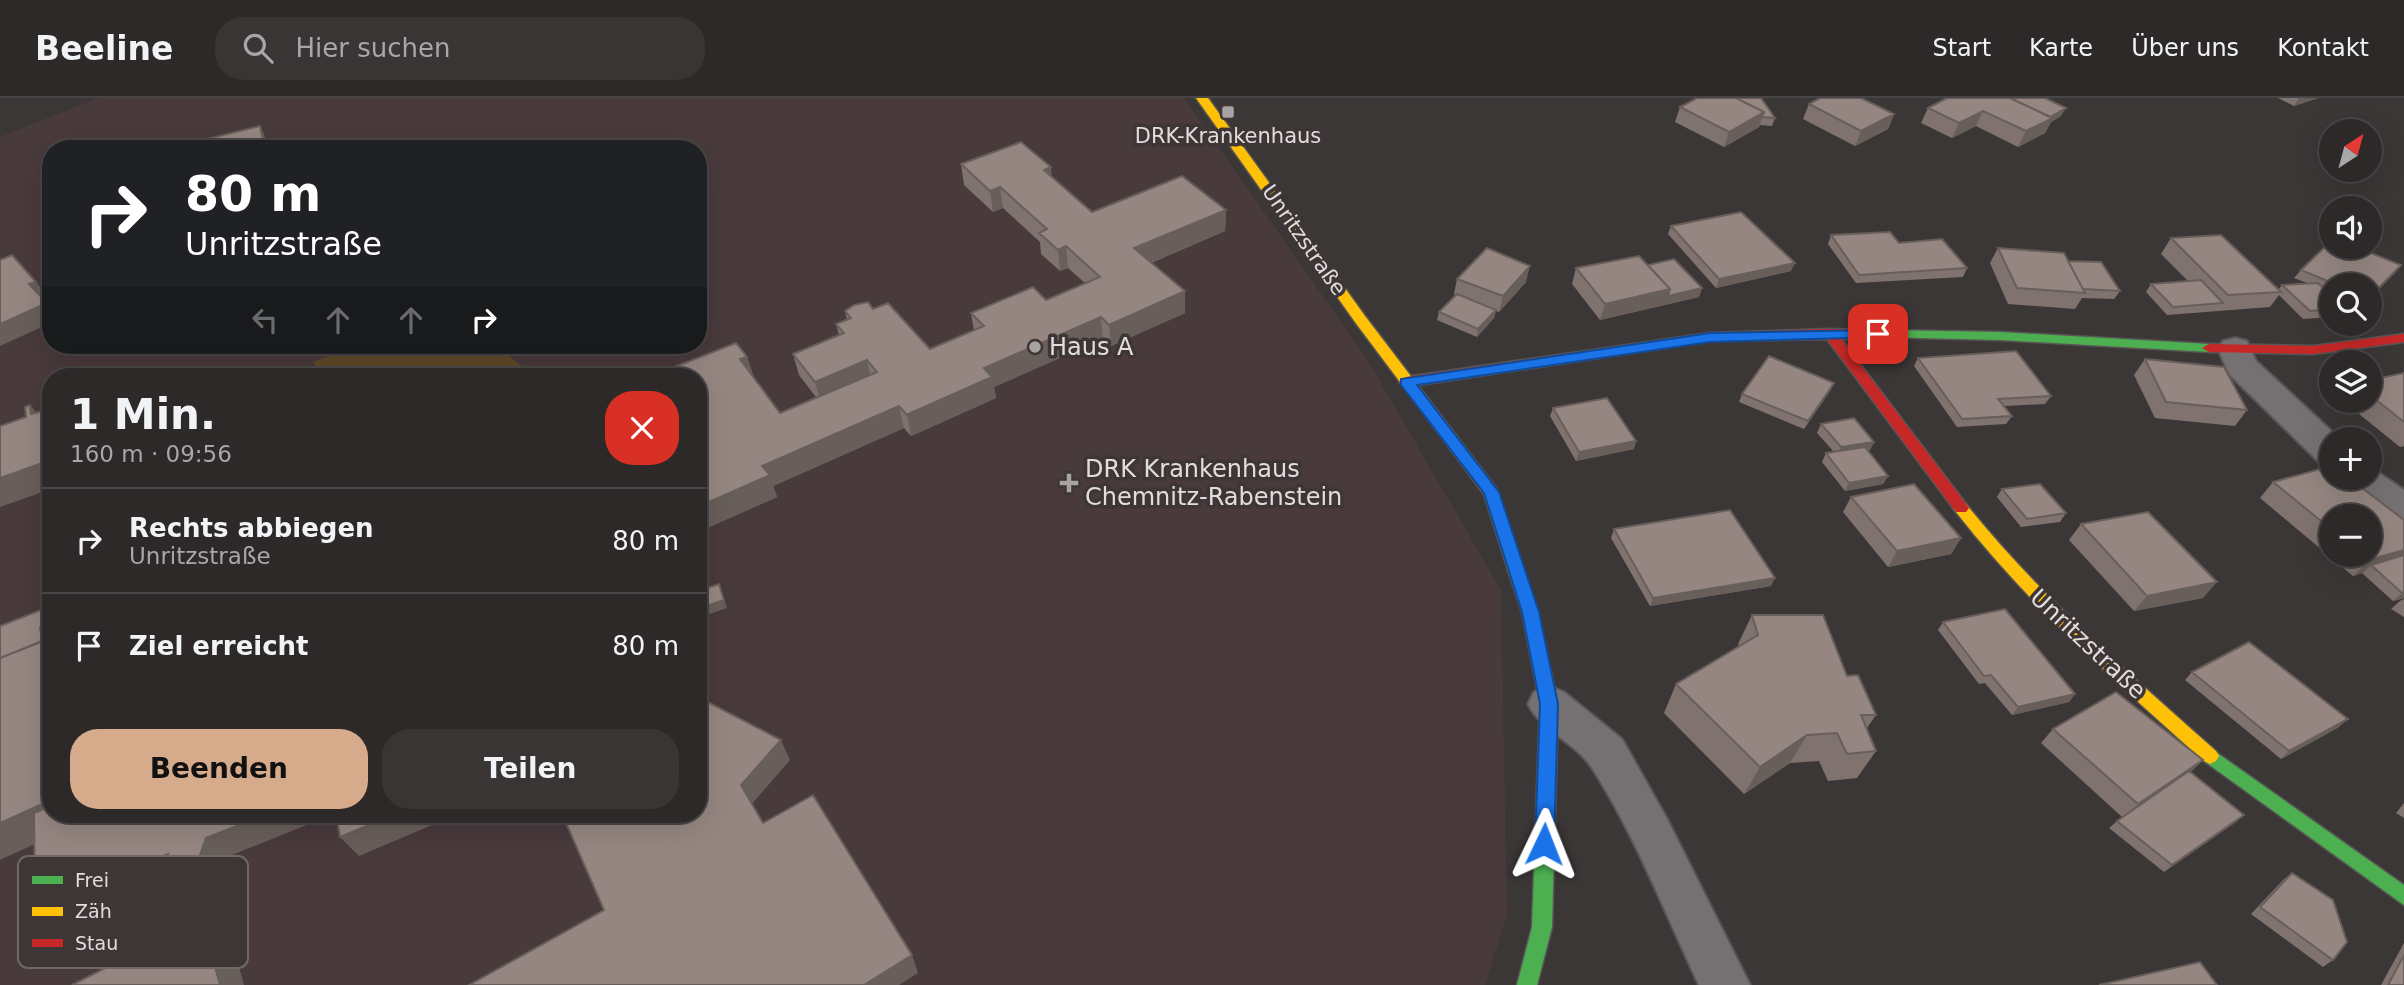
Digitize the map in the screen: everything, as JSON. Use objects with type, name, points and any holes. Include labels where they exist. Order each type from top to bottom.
[{"type":"street","name":"Unritzstraße","points":[[1202,98],[1406,382],[1491,492],[1530,612],[1549,704],[1542,928],[1527,985]]},
{"type":"street","name":"Unritzstraße","points":[[1829,333],[1994,552],[2091,649],[2210,756],[2404,896]]},
{"type":"street","points":[[1406,382],[1710,337],[1829,333],[2000,336],[2235,349],[2313,350],[2404,338]]},
{"type":"street","points":[[2235,349],[2241,366],[2319,441]]},
{"type":"street","points":[[2378,490],[2404,510]]},
{"type":"street","points":[[1549,704],[1606,752],[1650,831],[1725,985]]},
{"type":"shaded area","name":"DRK Krankenhaus Chemnitz-Rabenstein","points":[[98,98],[1184,98],[1367,359],[1501,590],[1507,915],[1485,985],[0,985],[0,137]]},
{"type":"shaded area","points":[[335,354],[506,354],[524,368],[317,368],[313,362]]},
{"type":"building","points":[[1697,98],[1736,98],[1764,112],[1729,132],[1680,107]]},
{"type":"building","points":[[1736,98],[1761,98],[1775,118],[1762,117],[1764,112]]},
{"type":"building","points":[[1820,98],[1861,98],[1894,114],[1861,131],[1809,104]]},
{"type":"building","points":[[1947,98],[2010,98],[2053,118],[2026,131],[1983,111],[1959,123],[1928,108]]},
{"type":"building","points":[[2010,98],[2045,98],[2066,108],[2050,117]]},
{"type":"building","points":[[260,126],[263,140],[203,140]]},
{"type":"building","name":"Haus A","points":[[1021,142],[1051,167],[1044,170],[1092,212],[1182,176],[1226,210],[1134,248],[1185,291],[1109,325],[1101,317],[984,368],[992,377],[907,415],[899,406],[762,466],[770,475],[707,503],[707,368],[672,368],[736,343],[747,357],[740,359],[780,413],[877,372],[867,360],[815,382],[793,354],[844,333],[836,324],[851,318],[845,311],[854,305],[868,302],[873,309],[888,303],[930,349],[984,326],[971,313],[1033,287],[1046,300],[1100,277],[1066,246],[1058,250],[1039,233],[1047,229],[1000,187],[990,191],[961,164]]},
{"type":"building","points":[[1741,212],[1795,263],[1719,279],[1671,226]]},
{"type":"building","points":[[1890,232],[1899,243],[1942,239],[1967,268],[1859,275],[1831,235]]},
{"type":"building","points":[[2221,235],[2281,292],[2228,295],[2171,238]]},
{"type":"building","points":[[1487,248],[1530,266],[1503,296],[1457,279]]},
{"type":"building","points":[[1998,248],[2064,253],[2085,293],[2017,288]]},
{"type":"building","points":[[2319,253],[2319,259],[2382,257],[2401,265],[2382,285],[2382,273],[2319,273],[2319,278],[2301,270]]},
{"type":"building","points":[[12,255],[36,282],[29,284],[42,298],[42,305],[0,324],[0,260]]},
{"type":"building","points":[[1639,256],[1670,289],[1605,304],[1576,268]]},
{"type":"building","points":[[1674,259],[1702,288],[1668,296],[1670,289],[1648,265]]},
{"type":"building","points":[[2068,261],[2101,262],[2120,291],[2083,289]]},
{"type":"building","points":[[2201,280],[2223,303],[2173,307],[2151,284]]},
{"type":"building","points":[[2318,283],[2319,310],[2310,311],[2282,285]]},
{"type":"building","points":[[1457,294],[1496,310],[1478,329],[1439,312]]},
{"type":"building","points":[[2016,351],[2051,396],[1998,399],[2012,416],[1962,419],[1918,358]]},
{"type":"building","points":[[1769,356],[1834,383],[1808,421],[1742,394]]},
{"type":"building","points":[[2145,359],[2224,367],[2247,410],[2166,402]]},
{"type":"building","points":[[2404,373],[2404,422],[2382,405],[2382,378]]},
{"type":"building","points":[[1607,398],[1636,441],[1579,452],[1553,408]]},
{"type":"building","points":[[30,405],[31,414],[42,411],[42,463],[0,478],[0,426],[26,417],[25,407]]},
{"type":"building","points":[[1854,418],[1874,442],[1841,447],[1821,424]]},
{"type":"building","points":[[1865,447],[1888,476],[1849,483],[1826,453]]},
{"type":"building","points":[[2319,469],[2319,490],[2365,490],[2404,520],[2404,550],[2382,556],[2382,504],[2319,504],[2319,519],[2273,482]]},
{"type":"building","points":[[1914,484],[1961,538],[1897,551],[1851,497]]},
{"type":"building","points":[[2040,484],[2066,513],[2027,519],[2002,489]]},
{"type":"building","points":[[1730,510],[1775,578],[1653,598],[1614,529]]},
{"type":"building","points":[[2148,512],[2217,582],[2147,596],[2081,524]]},
{"type":"building","points":[[2404,555],[2404,592],[2373,567],[2382,567],[2382,562]]},
{"type":"building","points":[[719,584],[724,600],[707,606],[707,588]]},
{"type":"building","points":[[2005,609],[2075,694],[2018,707],[1991,675],[1984,676],[1943,622]]},
{"type":"building","points":[[42,610],[42,641],[0,658],[0,626]]},
{"type":"building","points":[[1752,615],[1823,615],[1847,676],[1858,675],[1876,715],[1861,715],[1876,751],[1847,754],[1837,733],[1807,735],[1760,767],[1676,684],[1758,635]]},
{"type":"building","points":[[42,642],[42,804],[0,823],[0,658]]},
{"type":"building","points":[[2249,642],[2348,719],[2289,751],[2192,672]]},
{"type":"building","points":[[2116,692],[2203,760],[2138,804],[2053,729]]},
{"type":"building","points":[[707,702],[781,740],[741,785],[763,823],[813,795],[912,955],[864,985],[469,985],[604,910],[566,823],[707,823]]},
{"type":"building","points":[[2189,771],[2244,815],[2172,865],[2117,821]]},
{"type":"building","points":[[42,810],[42,823],[244,823],[206,838],[200,856],[34,856],[34,813]]},
{"type":"building","points":[[338,823],[374,823],[340,837]]},
{"type":"building","points":[[2292,873],[2333,900],[2347,942],[2333,960],[2260,907]]},
{"type":"building","points":[[2404,955],[2404,985],[2388,985]]},
{"type":"building","points":[[2200,962],[2217,985],[2099,985]]},
{"type":"building","points":[[105,968],[215,968],[220,985],[72,985]]},
{"type":"traffic: fast","points":[[1884,334],[2000,336],[2209,348]]},
{"type":"traffic: fast","points":[[1516,570],[1530,612],[1549,704],[1542,927],[1527,985]]},
{"type":"traffic: fast","points":[[2210,756],[2404,896]]},
{"type":"traffic: slow","points":[[1202,98],[1360,319],[1491,492],[1516,570]]},
{"type":"traffic: slow","points":[[1961,508],[2017,575],[2079,638],[2210,756]]},
{"type":"traffic: jam","points":[[1829,333],[1961,508]]},
{"type":"traffic: jam","points":[[1406,382],[1710,337],[1884,334]]},
{"type":"traffic: jam","points":[[2209,348],[2313,350],[2404,338]]},
{"type":"place","name":"DRK-Krankenhaus","points":[[1228,112]]},
{"type":"place","name":"Haus A","points":[[1035,347]]},
{"type":"place","name":"DRK Krankenhaus Chemnitz-Rabenstein","points":[[1069,483]]},
{"type":"route","points":[[1544,844],[1549,704],[1530,612],[1491,492],[1406,382],[1710,337],[1878,334]]}]
